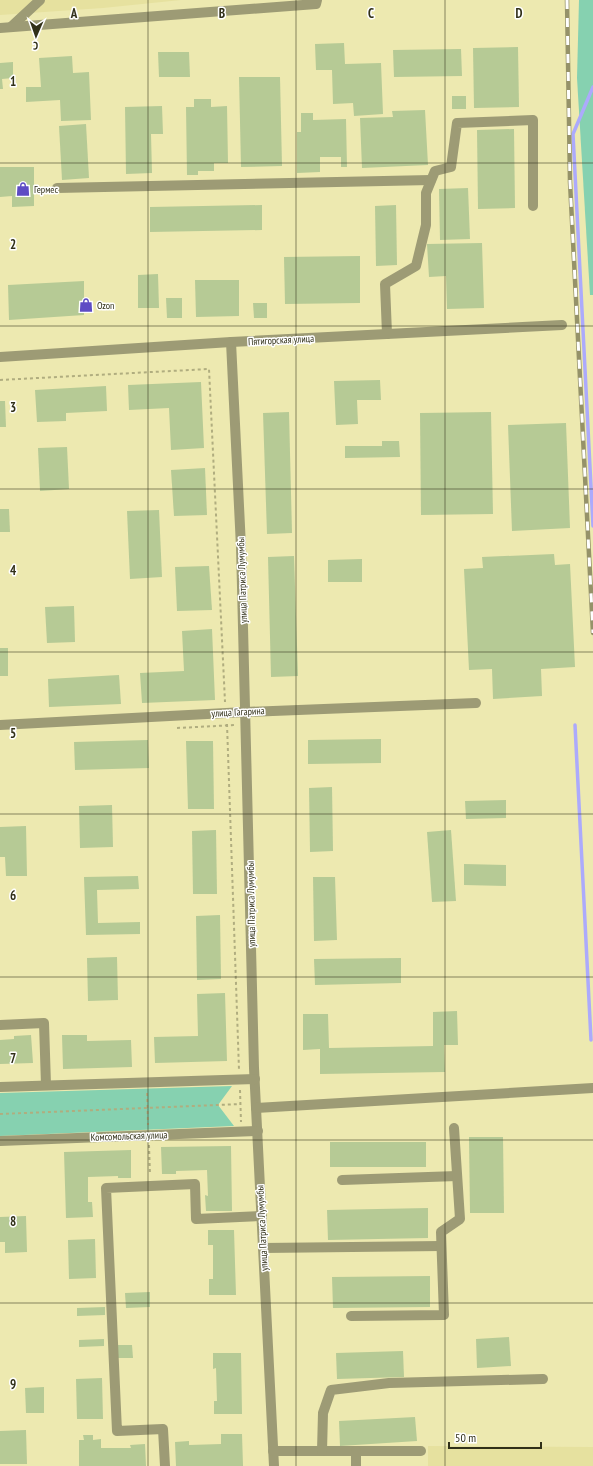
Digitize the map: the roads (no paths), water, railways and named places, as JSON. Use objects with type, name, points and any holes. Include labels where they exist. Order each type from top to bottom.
[{"type":"street","points":[[11,27],[40,0]]},
{"type":"street","points":[[0,28],[316,4],[317,0]]},
{"type":"street","points":[[387,334],[386,284],[416,266],[426,225],[426,193],[435,171],[451,167],[457,123],[533,120],[533,206]]},
{"type":"street","points":[[57,188],[431,180]]},
{"type":"street","name":"Пятигорская улица","points":[[0,357],[231,342],[562,325]]},
{"type":"street","name":"улица Патриса Лумумбы","points":[[231,342],[241,547],[256,1108],[274,1466]]},
{"type":"street","name":"улица Гагарина","points":[[0,724],[476,703]]},
{"type":"street","points":[[0,1025],[44,1023],[46,1085]]},
{"type":"street","points":[[0,1087],[255,1079]]},
{"type":"street","points":[[256,1108],[593,1088]]},
{"type":"street","points":[[351,1316],[444,1315],[441,1232],[460,1219],[454,1128]]},
{"type":"street","name":"Комсомольская улица","points":[[0,1141],[258,1131]]},
{"type":"street","points":[[342,1180],[458,1176]]},
{"type":"street","points":[[165,1466],[163,1429],[118,1431],[106,1188],[195,1184],[196,1219],[262,1216]]},
{"type":"street","points":[[263,1248],[441,1246]]},
{"type":"street","points":[[322,1451],[322,1413],[331,1390],[389,1383],[543,1379]]},
{"type":"street","points":[[273,1451],[421,1451]]},
{"type":"street","points":[[356,1451],[356,1466]]},
{"type":"waterway","points":[[593,87],[573,134],[593,526]]},
{"type":"waterway","points":[[575,725],[591,1040]]},
{"type":"railway","points":[[567,0],[570,182],[593,633]]},
{"type":"place","name":"Гермес","points":[[23,189]]},
{"type":"place","name":"Ozon","points":[[86,305]]}]
